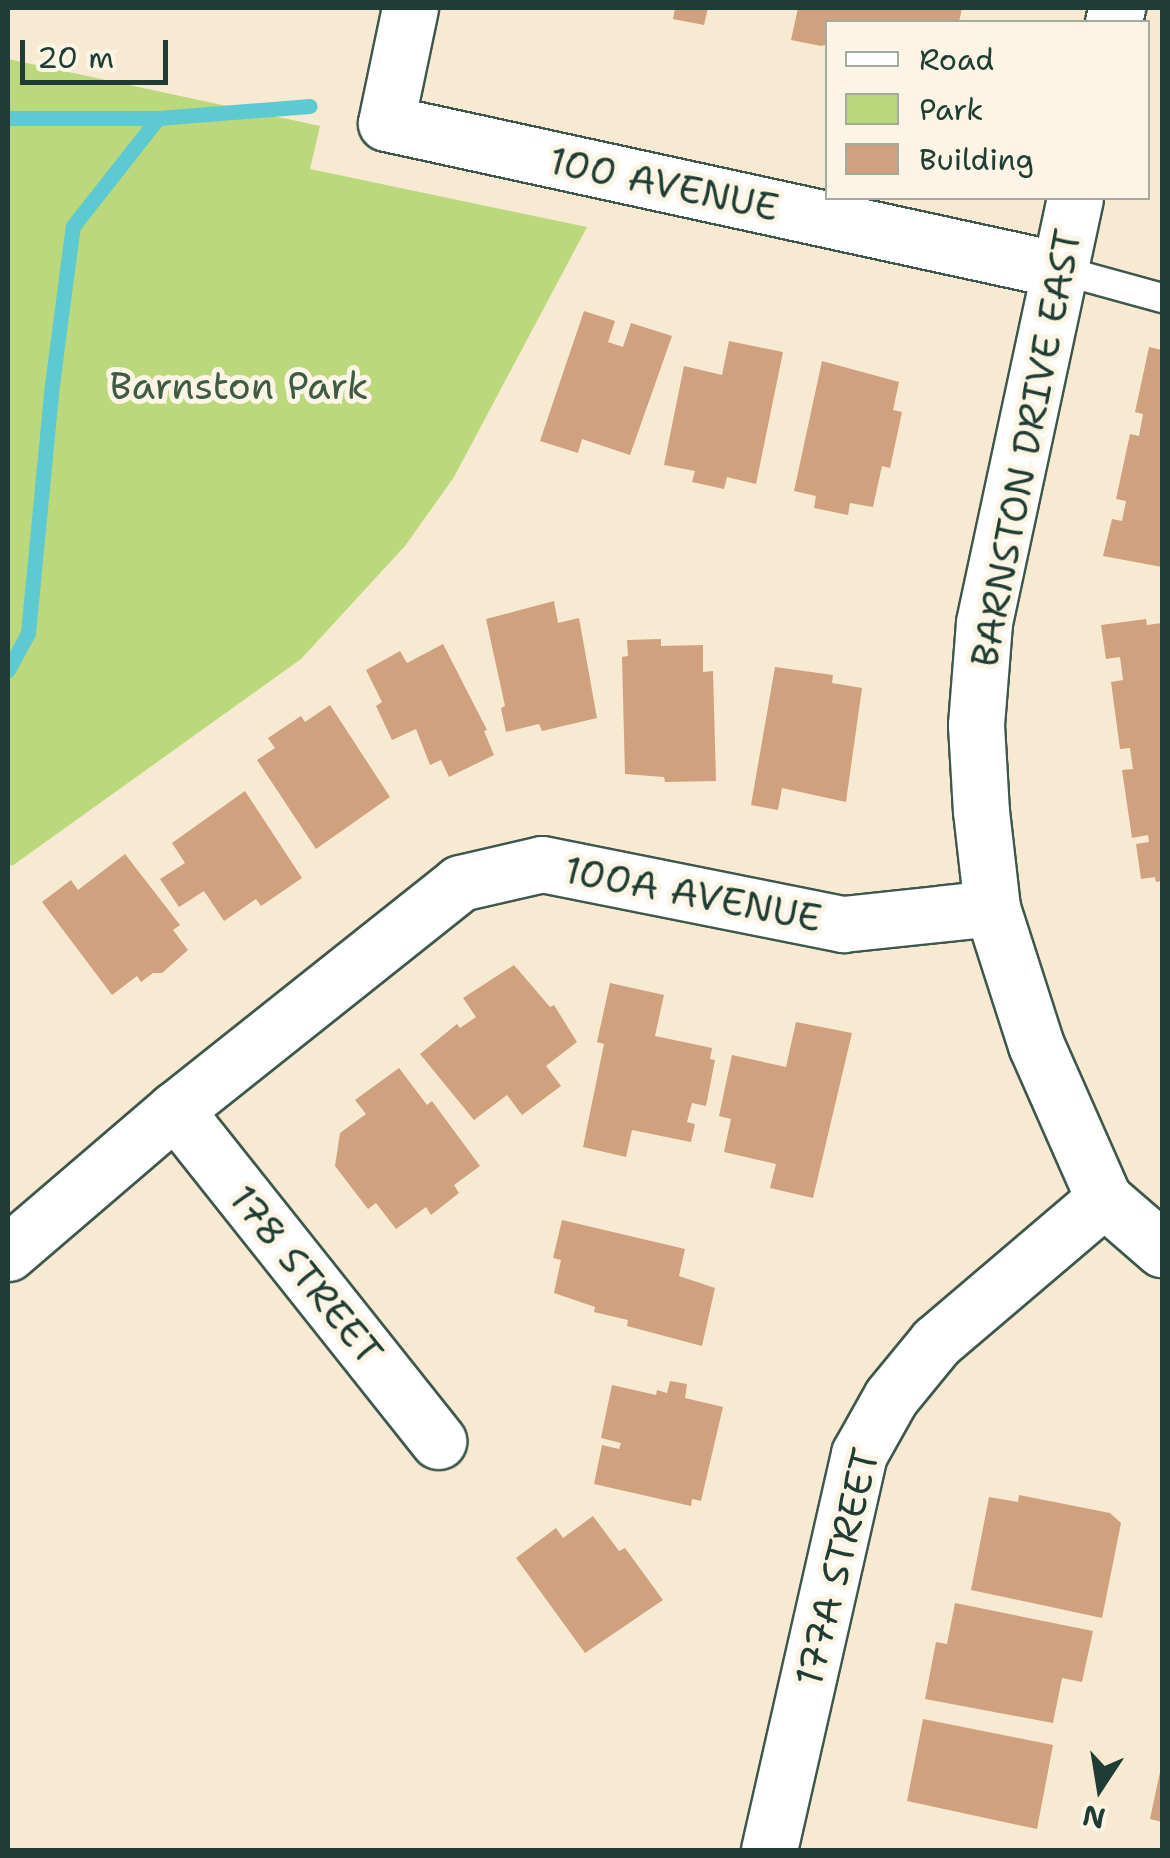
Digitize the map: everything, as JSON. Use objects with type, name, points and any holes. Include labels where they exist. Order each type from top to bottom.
[{"type":"street","name":"100 AVENUE","points":[[410,8],[386,123],[1060,270]]},
{"type":"street","name":"BARNSTON DRIVE EAST","points":[[1075,200],[984,623],[976,725],[992,908],[1036,1045],[1104,1199],[1162,1250]]},
{"type":"street","name":"100A AVENUE","points":[[8,1253],[174,1110],[460,883],[542,864],[843,924],[992,908]]},
{"type":"street","name":"178 STREET","points":[[174,1110],[438,1440]]},
{"type":"street","name":"177A STREET","points":[[770,1850],[859,1454],[891,1397],[936,1342],[1104,1199]]},
{"type":"lane","points":[[1060,270],[1162,298]]},
{"type":"green space","name":"Barnston Park","points":[[8,59],[320,126],[310,169],[587,227],[454,477],[405,546],[301,659],[12,866],[8,862]]},
{"type":"building","points":[[675,8],[708,8],[704,25],[673,19]]},
{"type":"building","points":[[798,8],[962,8],[959,20],[825,20],[825,45],[791,40]]},
{"type":"building","points":[[584,311],[615,321],[608,342],[623,347],[631,323],[672,336],[630,455],[582,439],[578,453],[540,441]]},
{"type":"building","points":[[729,341],[783,352],[756,484],[727,477],[724,489],[692,482],[695,471],[664,465],[684,366],[722,375]]},
{"type":"building","points":[[1149,347],[1162,350],[1162,567],[1103,556],[1112,519],[1122,521],[1126,501],[1116,499],[1130,434],[1139,436],[1143,414],[1135,412]]},
{"type":"building","points":[[822,361],[899,382],[893,410],[902,412],[890,468],[882,466],[873,507],[850,503],[848,515],[814,508],[816,496],[794,491]]},
{"type":"building","points":[[554,601],[558,623],[579,618],[597,718],[542,731],[539,724],[506,732],[501,708],[505,706],[486,619]]},
{"type":"building","points":[[1146,619],[1147,625],[1162,623],[1162,881],[1156,882],[1155,877],[1141,879],[1136,844],[1149,842],[1148,835],[1132,838],[1122,770],[1133,769],[1130,748],[1120,749],[1111,682],[1123,680],[1120,657],[1106,659],[1101,625]]},
{"type":"building","points":[[661,639],[661,646],[703,645],[703,672],[713,671],[716,781],[665,782],[664,777],[625,774],[622,657],[628,656],[627,640]]},
{"type":"building","points":[[443,644],[487,730],[484,731],[494,755],[449,777],[441,760],[430,765],[416,729],[392,740],[376,706],[382,702],[366,670],[400,651],[407,663]]},
{"type":"building","points":[[775,667],[833,675],[832,683],[862,688],[846,802],[782,788],[778,810],[751,805]]},
{"type":"building","points":[[330,705],[390,797],[316,849],[257,760],[275,748],[268,738],[301,716],[305,722]]},
{"type":"building","points":[[245,791],[302,878],[261,906],[256,899],[224,921],[204,891],[179,907],[160,879],[185,863],[172,843]]},
{"type":"building","points":[[125,854],[180,925],[173,930],[188,950],[162,973],[153,973],[141,982],[137,976],[112,995],[42,902],[71,880],[78,890]]},
{"type":"building","points":[[514,965],[550,1007],[554,1005],[577,1042],[546,1066],[561,1086],[522,1115],[507,1095],[474,1120],[420,1054],[457,1024],[460,1028],[476,1017],[463,998]]},
{"type":"building","points":[[610,983],[664,995],[655,1036],[712,1048],[710,1059],[715,1060],[706,1106],[692,1103],[687,1122],[695,1124],[691,1142],[632,1130],[626,1157],[583,1147],[604,1044],[597,1042]]},
{"type":"building","points":[[796,1022],[852,1033],[813,1198],[770,1188],[776,1164],[724,1152],[731,1119],[719,1116],[732,1055],[786,1067]]},
{"type":"building","points":[[399,1068],[427,1105],[432,1101],[480,1166],[454,1185],[459,1193],[431,1215],[426,1207],[396,1229],[376,1203],[368,1209],[335,1166],[340,1133],[366,1114],[355,1100]]},
{"type":"building","points":[[562,1220],[685,1249],[679,1276],[715,1288],[702,1346],[627,1326],[628,1320],[594,1312],[595,1307],[554,1293],[561,1260],[553,1258]]},
{"type":"building","points":[[670,1381],[687,1384],[685,1398],[723,1407],[701,1501],[692,1499],[691,1506],[594,1484],[602,1445],[619,1449],[621,1443],[601,1438],[612,1385],[656,1395],[657,1390],[667,1393]]},
{"type":"building","points":[[1019,1495],[1110,1513],[1121,1523],[1102,1618],[971,1590],[989,1497],[1018,1502]]},
{"type":"building","points":[[593,1516],[619,1551],[625,1548],[663,1600],[585,1653],[516,1558],[556,1528],[563,1538]]},
{"type":"building","points":[[955,1603],[1093,1631],[1082,1682],[1062,1678],[1053,1723],[925,1699],[936,1642],[947,1644]]},
{"type":"building","points":[[923,1719],[1053,1745],[1037,1829],[907,1801]]},
{"type":"building","points":[[1162,1768],[1162,1822],[1150,1819]]},
{"type":"waterway","points":[[8,118],[158,118],[310,106]]},
{"type":"waterway","points":[[8,670],[28,633],[51,392],[73,226],[158,118]]}]
